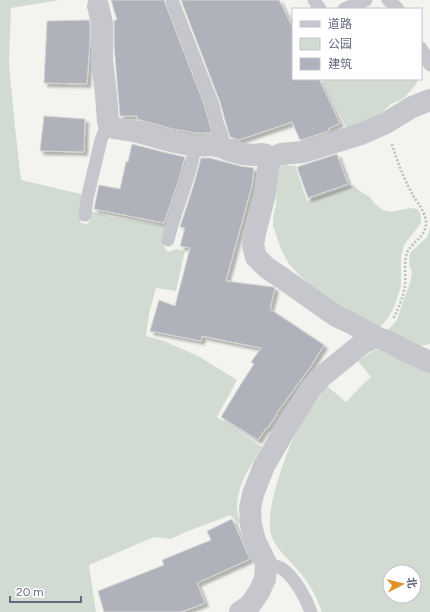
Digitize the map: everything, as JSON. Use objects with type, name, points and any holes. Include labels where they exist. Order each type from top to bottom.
[{"type":"street","points":[[98,6],[102,24],[102,60],[108,122],[114,128],[138,132],[195,146],[212,145],[244,154],[262,154],[272,158]]},
{"type":"street","points":[[430,100],[412,107],[386,123],[361,134],[302,152],[281,154],[272,158],[268,168],[265,194],[253,245],[256,256],[267,268],[336,316],[376,337],[430,362]]},
{"type":"street","points":[[240,612],[250,605],[260,592],[265,579],[266,564],[251,525],[250,508],[253,494],[264,466],[310,390],[320,378],[364,342],[376,337]]},
{"type":"lane","points":[[172,0],[213,106],[223,141],[221,147]]},
{"type":"lane","points":[[346,8],[366,0]]},
{"type":"lane","points":[[388,0],[397,8]]},
{"type":"lane","points":[[422,50],[430,65]]},
{"type":"lane","points":[[85,215],[101,140],[108,122]]},
{"type":"lane","points":[[168,240],[172,223],[192,165],[195,146]]},
{"type":"lane","points":[[266,564],[276,566],[288,574],[308,603],[311,612]]},
{"type":"path","points":[[376,337],[393,320],[404,290],[406,256],[409,249],[425,230],[426,222],[424,213],[400,169],[386,123]]},
{"type":"green space","points":[[0,0],[60,0],[11,8],[9,64],[21,180],[81,194],[81,223],[87,224],[91,211],[111,217],[165,226],[163,243],[165,249],[168,252],[176,249],[185,251],[176,291],[156,288],[149,314],[146,336],[164,341],[198,356],[237,380],[217,417],[262,447],[252,463],[240,488],[237,506],[242,527],[230,515],[171,539],[154,537],[89,565],[96,612],[0,612]]},
{"type":"green space","points":[[322,80],[418,80],[403,99],[391,104],[381,113],[348,131]]},
{"type":"green space","points":[[286,164],[290,166],[295,165],[307,201],[353,185],[370,197],[376,205],[383,210],[390,212],[410,208],[418,209],[421,216],[421,223],[404,245],[401,257],[401,286],[395,305],[388,318],[380,327],[369,323],[315,290],[289,264],[281,249],[273,226],[276,205],[277,172]]},
{"type":"green space","points":[[430,229],[430,344],[419,346],[386,332],[397,320],[410,284],[412,272],[409,264],[410,253],[427,237]]},
{"type":"green space","points":[[387,349],[430,373],[430,612],[322,612],[309,584],[301,573],[280,551],[273,540],[270,529],[270,514],[273,497],[284,461],[297,429],[303,418],[327,386],[346,402],[371,377],[358,361],[374,350]]},
{"type":"building","points":[[111,0],[164,0],[205,107],[212,133],[196,133],[173,129],[137,119],[137,116],[120,116],[114,45],[114,20],[117,20]]},
{"type":"building","points":[[181,0],[279,0],[292,26],[292,80],[319,80],[340,123],[328,129],[329,131],[301,140],[292,122],[239,140],[230,137],[220,102]]},
{"type":"building","points":[[89,20],[90,40],[87,84],[44,83],[47,21]]},
{"type":"building","points":[[44,116],[85,119],[84,152],[40,151]]},
{"type":"building","points":[[132,144],[185,157],[164,223],[94,209],[99,185],[120,189]]},
{"type":"building","points":[[337,154],[348,184],[308,198],[297,167]]},
{"type":"building","points":[[201,158],[210,158],[254,168],[252,185],[226,281],[275,288],[270,309],[324,345],[309,369],[258,440],[221,417],[254,364],[251,362],[261,348],[202,336],[201,341],[150,331],[159,300],[175,306],[190,248],[180,246],[185,228],[180,227]]},
{"type":"building","points":[[232,519],[250,559],[197,583],[205,603],[181,612],[104,612],[98,591],[164,565],[162,560],[211,540],[207,531]]}]
